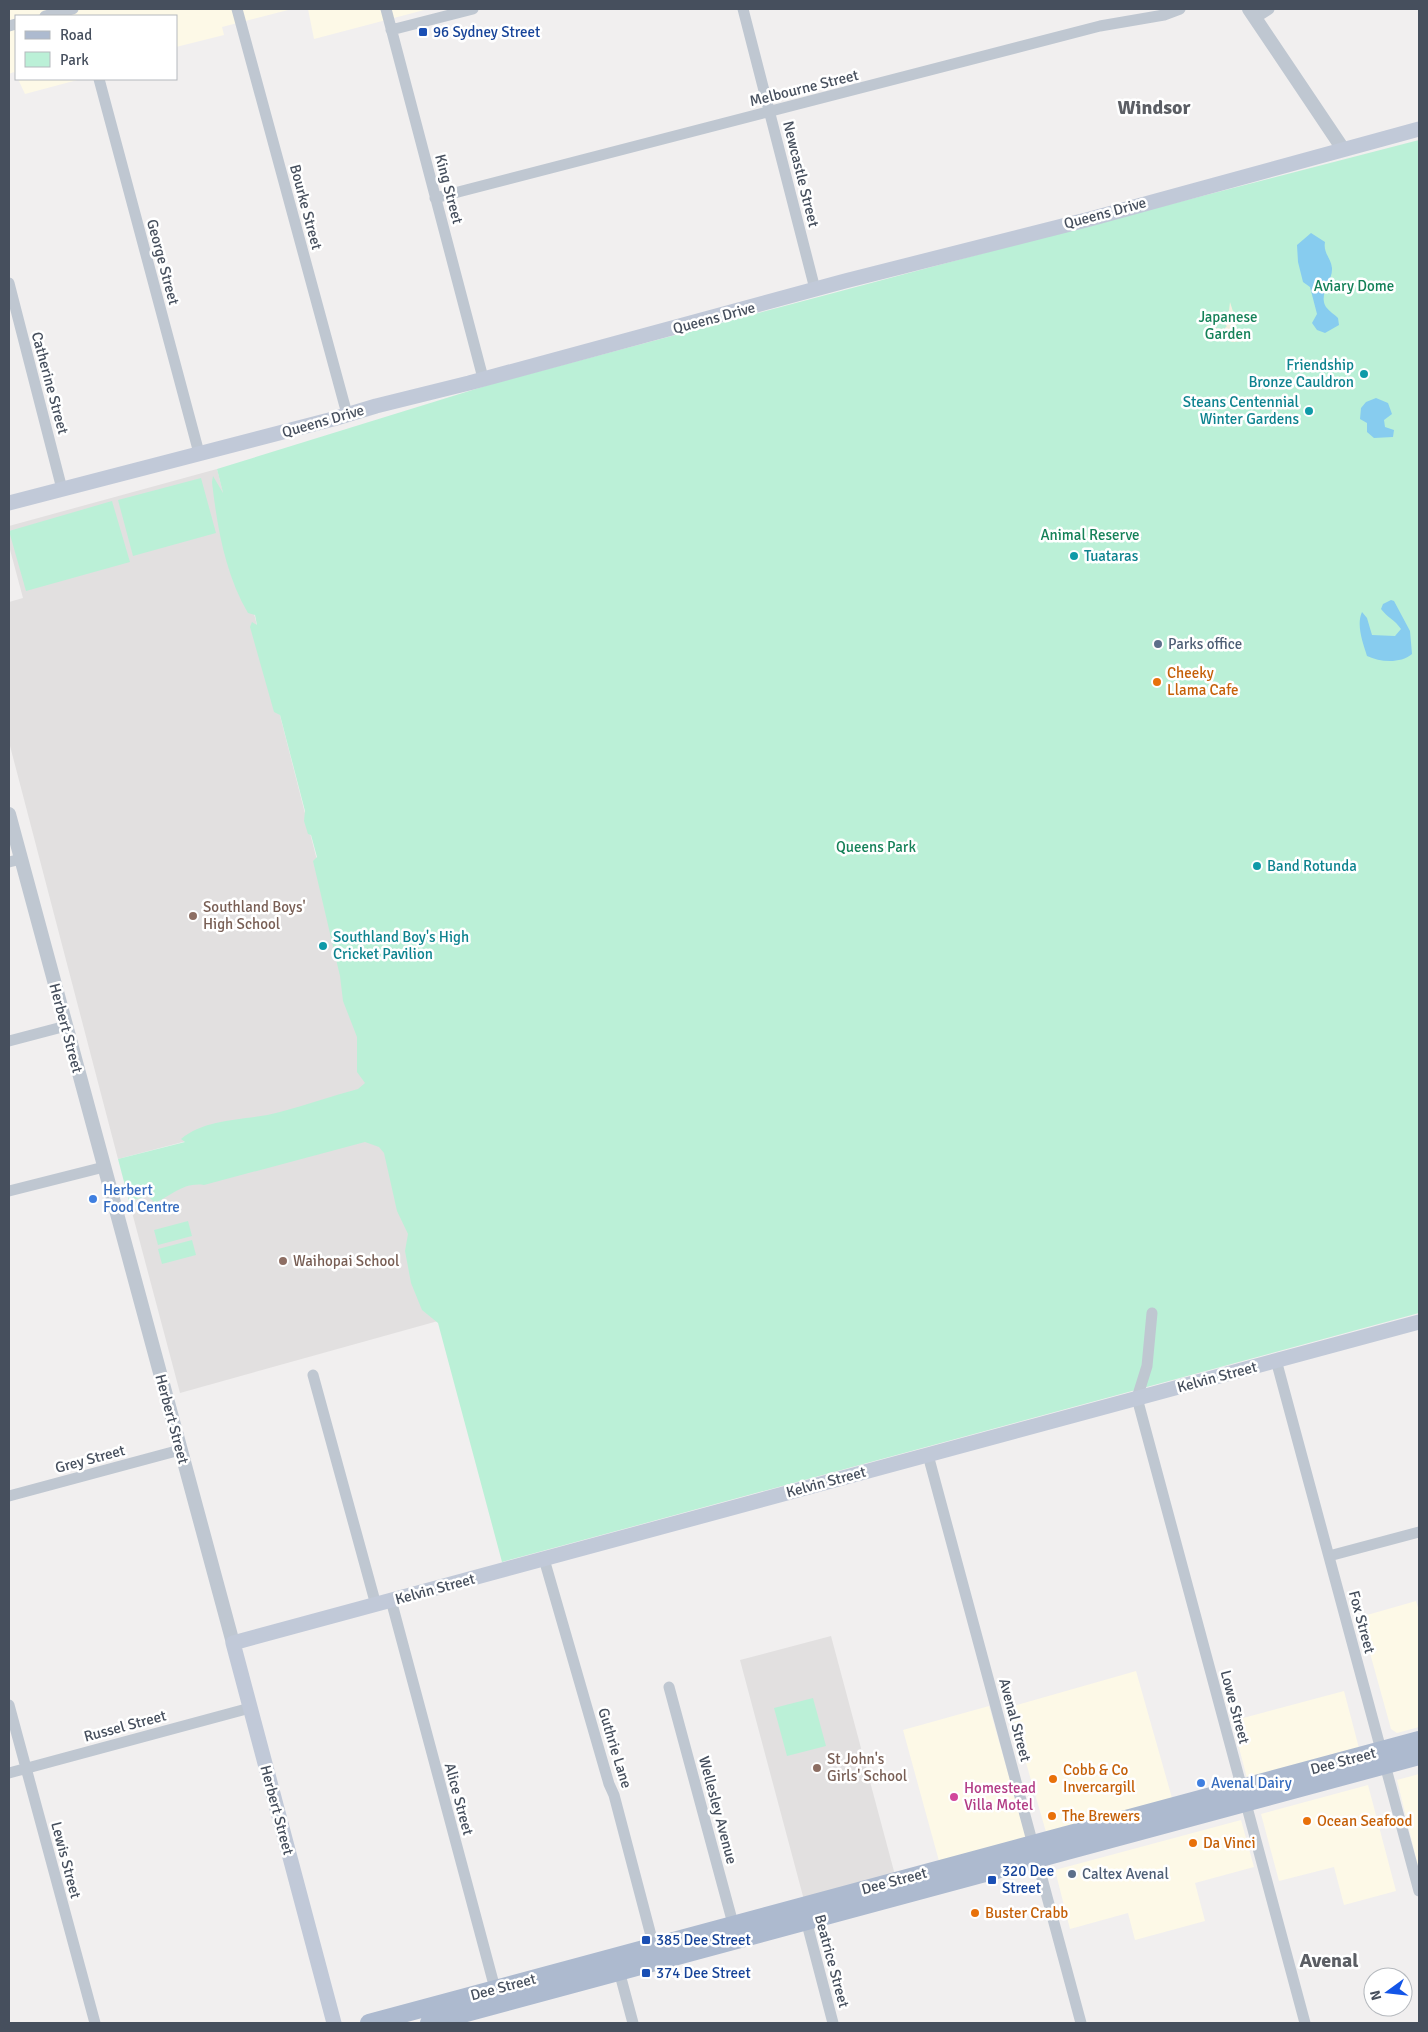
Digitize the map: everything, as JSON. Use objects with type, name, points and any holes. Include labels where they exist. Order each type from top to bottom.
[{"type":"main road","name":"Queens Drive","points":[[9,503],[305,427],[346,414],[743,310],[815,289],[1090,219],[1419,129]]},
{"type":"main road","name":"Kelvin Street","points":[[232,1644],[1419,1322]]},
{"type":"main road","name":"Herbert Street","points":[[232,1644],[334,2023]]},
{"type":"main road","name":"Dee Street","points":[[369,2023],[432,2019],[497,1997],[617,1964],[1383,1758],[1419,1740]]},
{"type":"main road","name":"Dee Street","points":[[1383,1758],[1419,1756]]},
{"type":"main road","name":"Dee Street","points":[[617,1964],[654,1947],[735,1932]]},
{"type":"street","points":[[49,15],[73,9]]},
{"type":"street","name":"Bourke Street","points":[[237,9],[346,414]]},
{"type":"street","name":"King Street","points":[[386,9],[483,378]]},
{"type":"street","points":[[391,30],[473,9]]},
{"type":"street","name":"Newcastle Street","points":[[743,9],[815,289]]},
{"type":"street","name":"Melbourne Street","points":[[435,198],[1107,25],[1164,15],[1180,9]]},
{"type":"street","points":[[1268,9],[1252,13],[1343,149]]},
{"type":"street","name":"George Street","points":[[99,80],[199,453]]},
{"type":"street","name":"Catherine Street","points":[[9,284],[62,489]]},
{"type":"street","name":"Herbert Street","points":[[9,814],[15,861],[66,1026],[232,1644]]},
{"type":"street","points":[[9,1041],[66,1026]]},
{"type":"street","points":[[9,1191],[104,1167]]},
{"type":"street","points":[[1137,1398],[1147,1366],[1152,1313]]},
{"type":"street","name":"Fox Street","points":[[1276,1360],[1419,1891]]},
{"type":"street","points":[[313,1375],[376,1605]]},
{"type":"street","name":"Lowe Street","points":[[1137,1398],[1305,2023]]},
{"type":"street","name":"Grey Street","points":[[9,1496],[180,1450]]},
{"type":"street","name":"Avenal Street","points":[[928,1455],[1081,2023]]},
{"type":"street","points":[[1329,1556],[1419,1532]]},
{"type":"street","name":"Guthrie Lane","points":[[544,1559],[608,1784],[614,1795],[654,1947]]},
{"type":"street","name":"Alice Street","points":[[391,1600],[497,1997]]},
{"type":"street","name":"Wellesley Avenue","points":[[669,1687],[735,1932]]},
{"type":"street","name":"Lewis Street","points":[[9,1705],[95,2023]]},
{"type":"street","name":"Russel Street","points":[[9,1774],[250,1708]]},
{"type":"street","name":"Beatrice Street","points":[[804,1914],[833,2023]]},
{"type":"street","points":[[617,1964],[633,2023]]},
{"type":"shaded area","points":[[9,9],[292,9],[222,27],[224,35],[178,46],[178,15],[15,15],[15,74],[14,72],[9,74]]},
{"type":"shaded area","points":[[308,9],[428,9],[314,39]]},
{"type":"shaded area","points":[[18,80],[77,80],[25,94]]},
{"type":"shaded area","name":"Southland Boys' High School","points":[[217,469],[376,1091],[118,1159],[9,742],[9,602],[23,598],[9,546],[9,526]]},
{"type":"shaded area","name":"Waihopai School","points":[[388,1133],[438,1321],[180,1393],[129,1201]]},
{"type":"shaded area","points":[[1416,1601],[1419,1611],[1419,1727],[1397,1733],[1391,1729],[1360,1617]]},
{"type":"shaded area","name":"St John's Girls' School","points":[[831,1636],[895,1875],[804,1900],[740,1660]]},
{"type":"shaded area","points":[[1136,1671],[1172,1798],[1046,1832],[1010,1707]]},
{"type":"shaded area","points":[[1344,1691],[1360,1752],[1248,1782],[1232,1721]]},
{"type":"shaded area","points":[[989,1706],[1026,1837],[939,1861],[903,1730]]},
{"type":"shaded area","points":[[1419,1774],[1419,1870],[1397,1780]]},
{"type":"shaded area","points":[[1368,1785],[1396,1891],[1344,1905],[1334,1867],[1279,1881],[1261,1814]]},
{"type":"shaded area","points":[[1241,1820],[1254,1867],[1195,1883],[1205,1921],[1135,1940],[1128,1913],[1070,1929],[1055,1870]]},
{"type":"green space","name":"Queens Park","points":[[1419,140],[1419,1313],[502,1562],[438,1323],[422,1310],[411,1283],[405,1251],[408,1234],[397,1211],[384,1153],[379,1147],[365,1142],[204,1185],[190,1185],[155,1203],[148,1196],[129,1201],[118,1159],[185,1142],[181,1139],[191,1132],[215,1123],[280,1112],[358,1089],[365,1083],[357,1072],[357,1037],[343,1001],[340,976],[313,861],[317,857],[311,835],[308,834],[304,821],[305,811],[280,715],[274,712],[250,627],[252,622],[257,625],[255,615],[248,613],[240,598],[223,549],[216,516],[212,482],[213,476],[223,493],[217,469],[495,383],[1078,228]]},
{"type":"green space","points":[[201,478],[216,533],[133,556],[118,500]]},
{"type":"green space","points":[[112,501],[130,562],[26,591],[9,531]]},
{"type":"green space","points":[[188,1221],[192,1236],[158,1245],[154,1230]]},
{"type":"green space","points":[[192,1240],[196,1255],[162,1264],[158,1249]]},
{"type":"green space","points":[[813,1698],[826,1746],[787,1756],[774,1708]]},
{"type":"sand","points":[[1230,302],[1237,324],[1228,334],[1235,339],[1245,338],[1245,341],[1232,342],[1222,333],[1211,333],[1214,328],[1224,329],[1227,326],[1223,323],[1224,315],[1229,311]]},
{"type":"water","points":[[1311,233],[1325,242],[1325,249],[1332,268],[1324,302],[1326,307],[1338,318],[1339,325],[1325,333],[1317,330],[1312,323],[1317,314],[1310,287],[1303,282],[1298,262],[1297,245]]},
{"type":"water","points":[[1376,398],[1388,403],[1392,414],[1384,420],[1385,427],[1394,430],[1393,437],[1374,438],[1367,432],[1367,423],[1360,419],[1361,408],[1366,402]]},
{"type":"water","points":[[1391,600],[1394,601],[1410,631],[1412,654],[1396,661],[1384,661],[1367,656],[1361,634],[1360,617],[1362,612],[1367,618],[1372,635],[1395,636],[1401,629],[1381,609],[1383,604]]},
{"type":"place","name":"96 Sydney Street","points":[[423,32]]},
{"type":"place","name":"Friendship Bronze Cauldron","points":[[1364,374]]},
{"type":"place","name":"Steans Centennial Winter Gardens","points":[[1309,411]]},
{"type":"place","name":"Tuataras","points":[[1074,556]]},
{"type":"place","name":"Parks office","points":[[1158,644]]},
{"type":"place","name":"Cheeky Llama Cafe","points":[[1157,682]]},
{"type":"place","name":"Band Rotunda","points":[[1257,866]]},
{"type":"place","name":"Southland Boys' High School","points":[[193,916]]},
{"type":"place","name":"Southland Boy's High Cricket Pavilion","points":[[323,946]]},
{"type":"place","name":"Herbert Food Centre","points":[[93,1199]]},
{"type":"place","name":"Waihopai School","points":[[283,1261]]},
{"type":"place","name":"St John's Girls' School","points":[[817,1768]]},
{"type":"place","name":"Cobb & Co Invercargill","points":[[1053,1779]]},
{"type":"place","name":"Avenal Dairy","points":[[1201,1783]]},
{"type":"place","name":"Homestead Villa Motel","points":[[954,1797]]},
{"type":"place","name":"The Brewers","points":[[1052,1816]]},
{"type":"place","name":"Ocean Seafood","points":[[1307,1821]]},
{"type":"place","name":"Da Vinci","points":[[1193,1843]]},
{"type":"place","name":"Caltex Avenal","points":[[1072,1874]]},
{"type":"place","name":"320 Dee Street","points":[[992,1880]]},
{"type":"place","name":"Buster Crabb","points":[[975,1913]]},
{"type":"place","name":"385 Dee Street","points":[[646,1940]]},
{"type":"place","name":"374 Dee Street","points":[[646,1973]]},
{"type":"district","name":"Windsor","points":[[1154,107]]},
{"type":"district","name":"Avenal","points":[[1329,1960]]},
{"type":"park label","name":"Aviary Dome","points":[[1354,286]]},
{"type":"park label","name":"Japanese Garden","points":[[1228,326]]},
{"type":"park label","name":"Animal Reserve","points":[[1090,535]]}]
